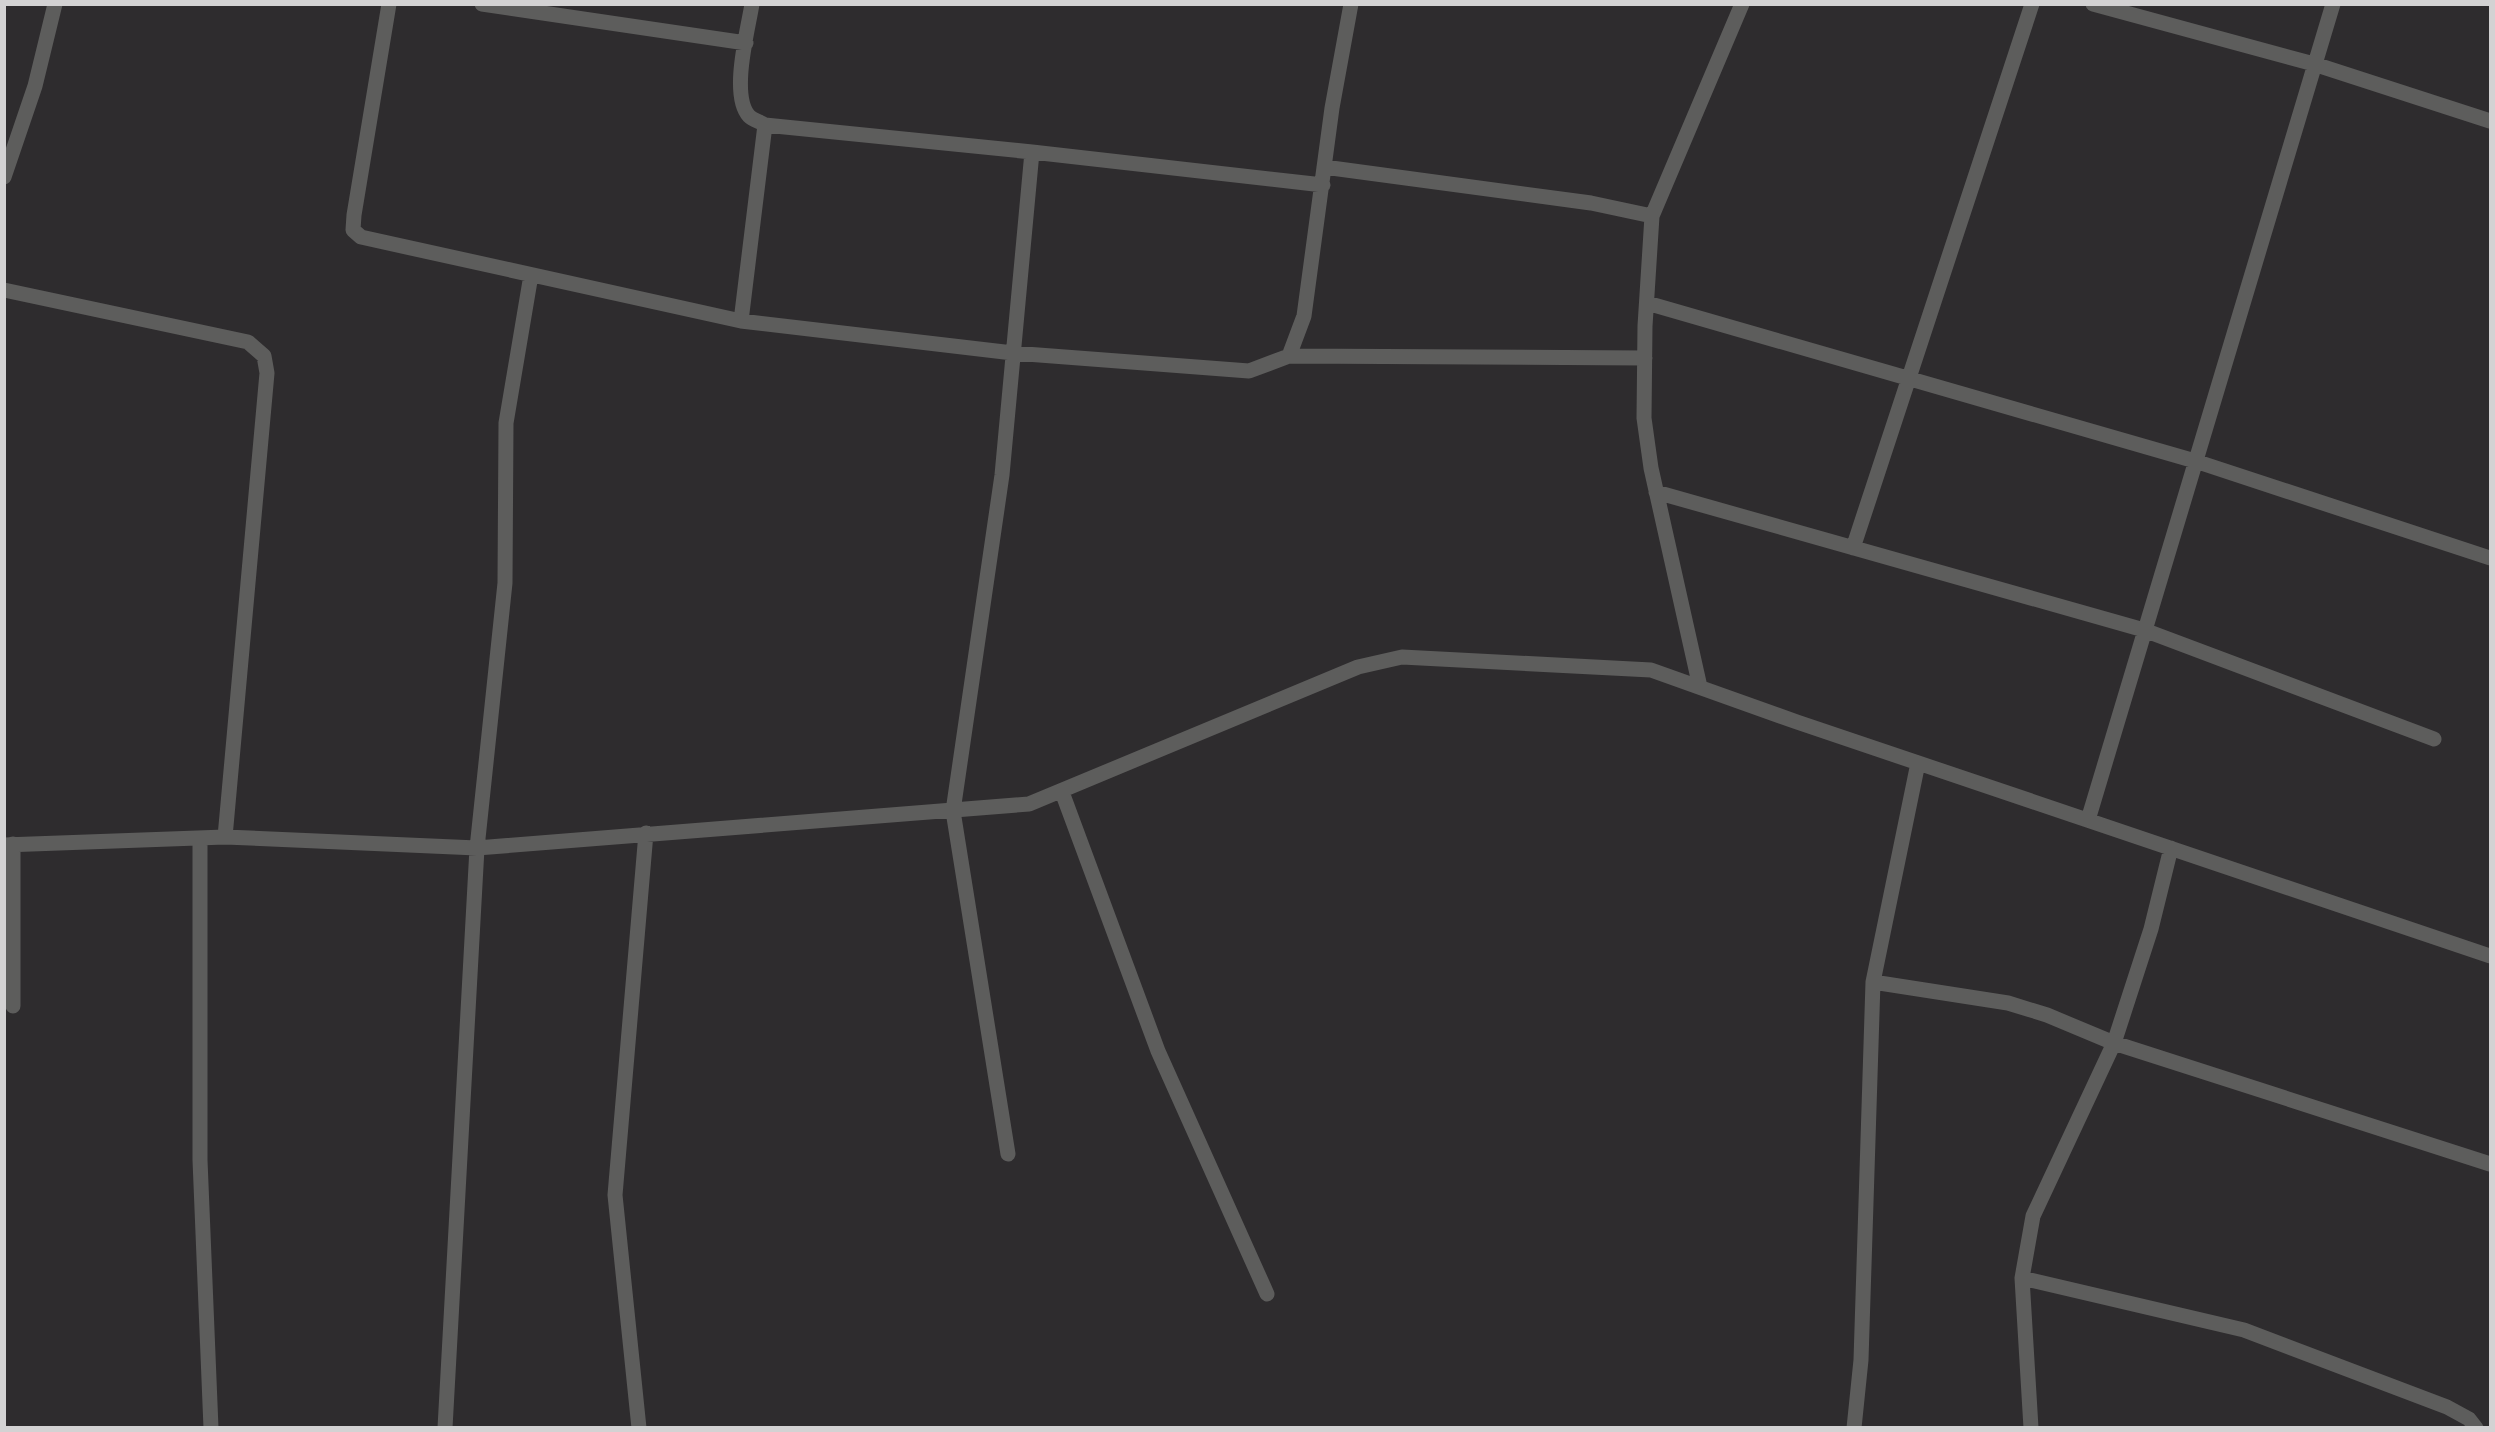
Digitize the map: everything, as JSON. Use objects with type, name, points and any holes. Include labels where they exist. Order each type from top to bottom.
[{"type":"street","points":[[4,177],[35,86],[55,4]]},
{"type":"street","points":[[389,4],[353,230],[361,237],[741,321],[1013,353],[1249,371],[1289,357],[1645,358]]},
{"type":"street","points":[[482,4],[746,43]]},
{"type":"street","points":[[752,4],[740,82],[741,98],[748,115],[765,125],[1323,185]]},
{"type":"street","points":[[1289,357],[1304,316],[1324,167],[1351,4]]},
{"type":"street","points":[[1700,687],[1656,492],[1644,418],[1652,216],[1742,4]]},
{"type":"street","points":[[1853,548],[2032,4]]},
{"type":"street","points":[[2093,4],[2314,64],[2490,121]]},
{"type":"street","points":[[2088,820],[2333,4]]},
{"type":"street","points":[[741,321],[765,125]]},
{"type":"street","points":[[1008,1154],[953,811],[1002,475],[1032,152]]},
{"type":"street","points":[[1324,167],[1591,203],[1652,216]]},
{"type":"street","points":[[444,1428],[477,848],[505,583],[506,423],[531,275]]},
{"type":"street","points":[[4,290],[248,342],[264,356],[267,373],[225,837]]},
{"type":"street","points":[[1647,303],[2195,461],[2490,558]]},
{"type":"street","points":[[1656,492],[2144,630],[2434,739]]},
{"type":"street","points":[[13,1006],[9,845],[225,837],[477,848],[1029,804],[1358,667],[1402,657],[1651,670],[1918,763],[2490,956]]},
{"type":"street","points":[[1854,1428],[1861,1360],[1873,982],[1918,763]]},
{"type":"street","points":[[1062,792],[1158,1051],[1267,1294]]},
{"type":"street","points":[[639,1428],[615,1195],[646,833]]},
{"type":"street","points":[[200,838],[200,1160],[211,1428]]},
{"type":"street","points":[[2031,1428],[2022,1278],[2033,1216],[2114,1043],[2151,929],[2171,848]]},
{"type":"street","points":[[1873,982],[2008,1003],[2047,1015],[2114,1043],[2490,1164]]},
{"type":"street","points":[[2022,1278],[2244,1330],[2447,1407],[2469,1419],[2476,1428]]}]
